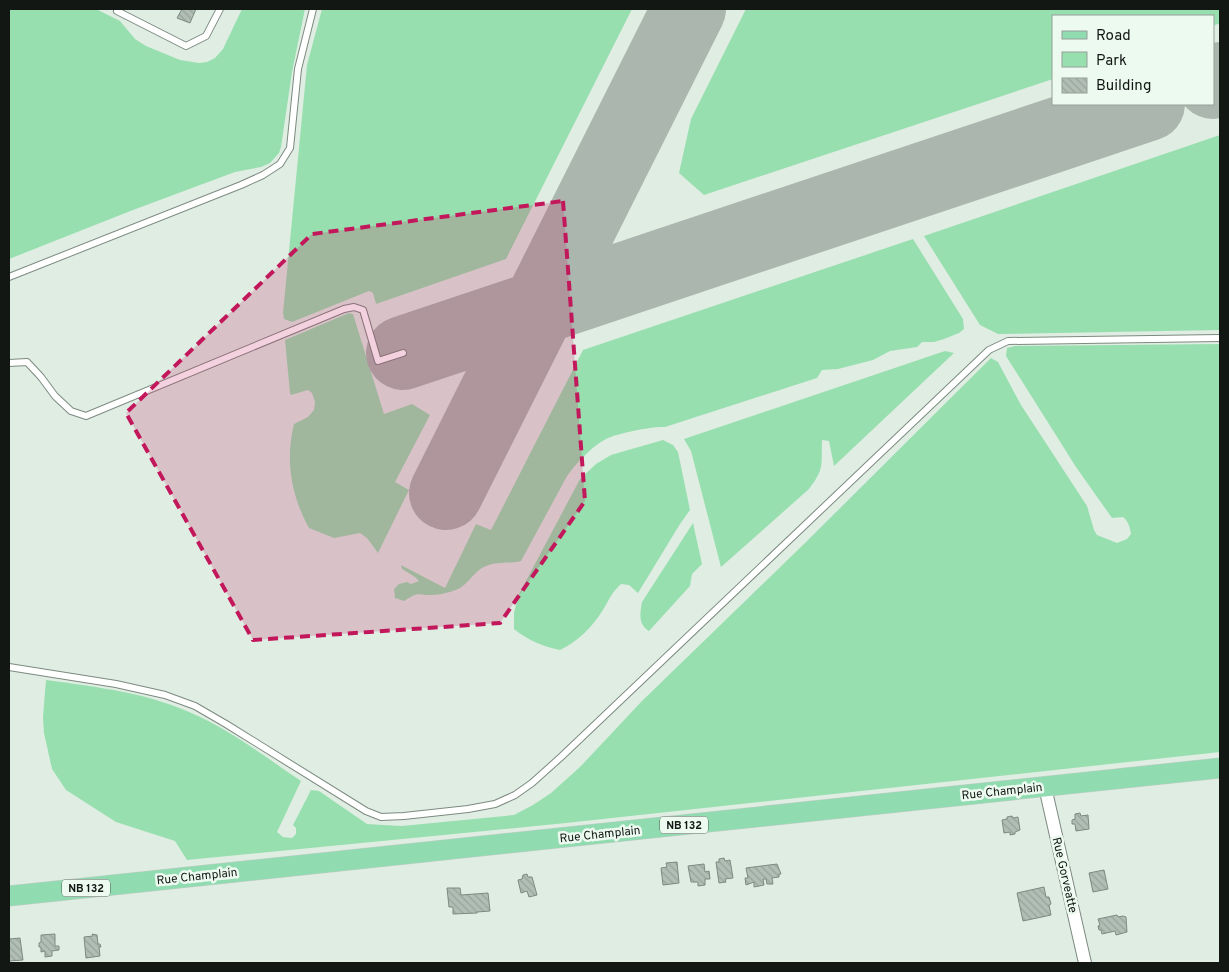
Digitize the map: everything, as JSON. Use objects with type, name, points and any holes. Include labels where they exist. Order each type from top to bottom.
[{"type":"main road","name":"Rue Champlain","points":[[9,896],[1220,768]]},
{"type":"street","name":"Rue Gorveatte","points":[[1045,787],[1085,963]]},
{"type":"lane","points":[[118,9],[117,11],[186,46],[206,36],[220,9]]},
{"type":"lane","points":[[9,277],[241,185],[263,175],[280,164],[290,148],[298,69],[313,9]]},
{"type":"lane","points":[[9,363],[27,362],[55,396],[71,411],[86,416],[344,309],[354,307],[363,310],[378,361],[403,353]]},
{"type":"lane","points":[[9,667],[116,684],[164,695],[195,706],[366,811],[381,816],[468,809],[494,804],[515,795],[532,783],[561,757],[989,350],[1008,341],[1220,338]]},
{"type":"highlighted area","points":[[563,201],[585,501],[500,623],[253,640],[126,413],[312,234]]},
{"type":"green space","points":[[9,9],[96,9],[120,21],[135,39],[146,46],[180,60],[199,63],[215,58],[223,49],[242,9],[305,9],[292,72],[279,153],[270,163],[261,167],[235,172],[9,259]]},
{"type":"green space","points":[[322,9],[632,9],[506,259],[376,304],[373,293],[369,291],[292,322],[284,319],[283,313],[307,65]]},
{"type":"green space","points":[[746,9],[1220,9],[1220,23],[1214,26],[1214,15],[1052,15],[1052,79],[704,195],[679,173],[691,119]]},
{"type":"green space","points":[[1220,135],[1220,330],[998,334],[980,325],[924,236]]},
{"type":"green space","points":[[913,239],[963,319],[964,329],[959,333],[934,342],[922,342],[917,347],[890,351],[873,360],[838,369],[822,370],[817,378],[665,427],[636,430],[608,438],[590,450],[566,478],[521,561],[486,566],[460,588],[451,592],[436,595],[416,595],[404,601],[395,598],[394,589],[399,584],[407,582],[411,584],[419,581],[402,569],[401,565],[445,588],[476,524],[491,530],[583,350]]},
{"type":"green space","points":[[349,313],[353,314],[384,414],[412,404],[430,415],[395,482],[409,490],[378,553],[367,538],[360,533],[334,538],[309,528],[298,503],[291,478],[290,451],[294,424],[308,417],[314,410],[315,402],[312,393],[308,390],[291,395],[290,393],[285,340]]},
{"type":"green space","points":[[1220,344],[1220,752],[566,823],[187,860],[175,841],[116,822],[66,790],[52,769],[44,733],[43,717],[46,680],[124,692],[162,702],[211,722],[250,746],[301,781],[277,832],[283,837],[292,838],[296,834],[296,828],[293,825],[311,790],[319,791],[367,824],[402,826],[514,815],[551,793],[580,767],[642,701],[807,541],[991,358],[998,362],[1021,405],[1087,506],[1097,535],[1117,543],[1127,539],[1131,534],[1127,522],[1123,517],[1112,518],[1076,467],[1006,356],[1007,348],[1015,346]]},
{"type":"green space","points":[[945,351],[954,353],[834,466],[829,441],[822,440],[820,471],[809,489],[721,567],[691,451],[684,439]]},
{"type":"green space","points":[[663,440],[673,445],[678,452],[690,510],[638,593],[629,585],[621,584],[614,591],[593,624],[578,639],[560,650],[547,647],[525,637],[514,629],[514,613],[518,596],[580,479],[596,464],[611,455]]},
{"type":"green space","points":[[693,523],[702,564],[692,574],[690,586],[649,631],[641,622],[642,602]]},
{"type":"building","points":[[182,9],[196,9],[190,23],[177,18]]},
{"type":"building","points":[[1080,813],[1081,816],[1088,815],[1089,829],[1076,831],[1072,820],[1075,819],[1075,814]]},
{"type":"building","points":[[1012,816],[1013,818],[1018,817],[1020,830],[1010,835],[1010,832],[1004,833],[1002,820]]},
{"type":"building","points":[[724,858],[725,861],[730,860],[733,878],[725,879],[726,882],[719,883],[716,862]]},
{"type":"building","points":[[677,862],[679,883],[663,885],[661,868],[667,867],[666,863]]},
{"type":"building","points":[[704,864],[705,872],[709,871],[710,879],[705,879],[705,885],[698,886],[698,882],[691,882],[688,866]]},
{"type":"building","points":[[777,864],[781,874],[779,874],[779,877],[772,878],[773,884],[767,884],[766,879],[763,879],[764,885],[754,887],[754,882],[746,885],[745,878],[748,878],[746,868]]},
{"type":"building","points":[[1104,870],[1108,889],[1093,892],[1089,873]]},
{"type":"building","points":[[527,874],[528,877],[532,877],[537,895],[529,897],[527,891],[521,893],[518,880]]},
{"type":"building","points":[[1044,887],[1046,897],[1049,897],[1051,904],[1049,905],[1051,915],[1023,921],[1017,893]]},
{"type":"building","points":[[447,888],[460,888],[461,895],[488,893],[490,911],[453,914],[453,907],[449,907]]},
{"type":"building","points":[[1117,915],[1118,917],[1126,917],[1127,932],[1116,935],[1115,931],[1102,934],[1101,930],[1099,930],[1098,919]]},
{"type":"building","points":[[55,934],[55,946],[59,946],[59,950],[52,951],[52,956],[45,957],[45,951],[41,952],[41,947],[39,947],[41,935]]},
{"type":"building","points":[[92,934],[97,935],[98,944],[101,947],[99,947],[100,956],[86,958],[84,937],[93,936]]},
{"type":"building","points":[[20,938],[23,960],[9,961],[9,939]]},
{"type":"runway","points":[[446,493],[689,9]]},
{"type":"runway","points":[[1214,82],[1220,79]]},
{"type":"runway","points":[[403,353],[1145,105]]}]
